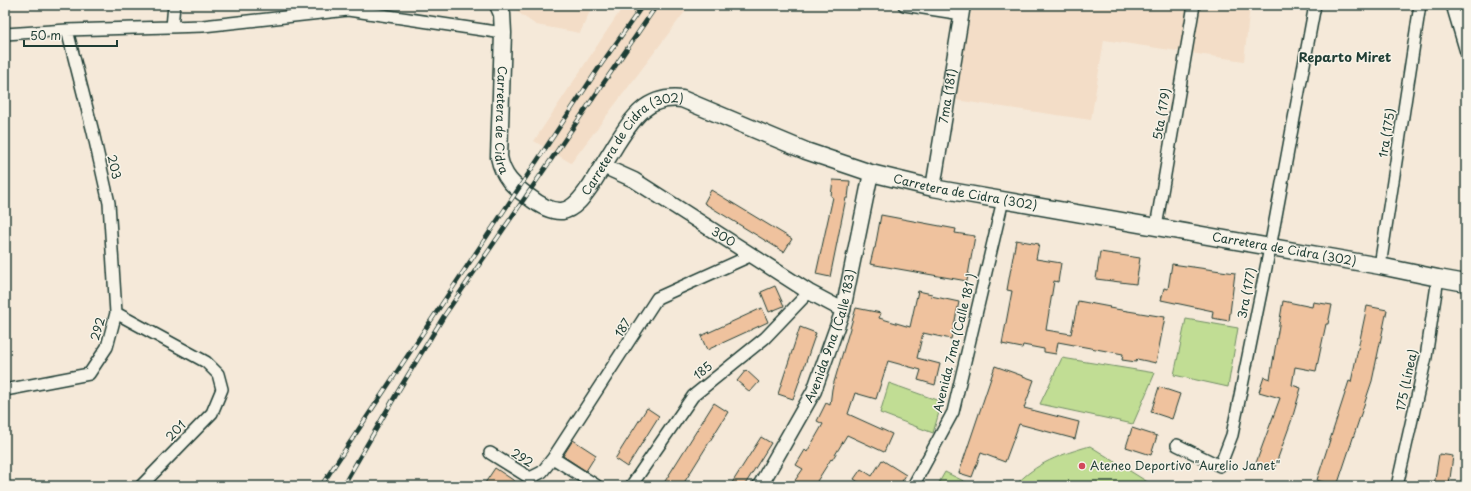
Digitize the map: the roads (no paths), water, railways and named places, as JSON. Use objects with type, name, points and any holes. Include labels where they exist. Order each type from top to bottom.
[{"type":"main road","name":"Carretera de Cidra","points":[[498,5],[502,14],[499,157],[501,166],[510,182],[530,199]]},
{"type":"main road","name":"Carretera de Cidra (302)","points":[[530,199],[544,207],[554,210],[562,211],[571,208],[586,193],[630,122],[644,108],[658,100],[671,97],[682,99],[806,151],[871,173],[933,188],[1380,266],[1466,283]]},
{"type":"street","points":[[172,27],[174,5]]},
{"type":"street","points":[[904,5],[963,10]]},
{"type":"street","name":"5ta (179)","points":[[1156,227],[1194,5]]},
{"type":"street","name":"3ra (177)","points":[[1177,445],[1220,466],[1227,452],[1232,435],[1270,248],[1315,5]]},
{"type":"street","name":"1ra (175)","points":[[1380,266],[1420,5]]},
{"type":"street","points":[[1452,5],[1466,52]]},
{"type":"street","points":[[5,34],[67,30],[203,26],[348,10],[502,33]]},
{"type":"street","name":"7ma (181)","points":[[933,188],[963,10]]},
{"type":"street","name":"203","points":[[67,30],[93,132],[109,203],[116,313]]},
{"type":"street","name":"300","points":[[603,166],[634,180],[809,292],[843,310]]},
{"type":"street","name":"Avenida 9na (Calle 183)","points":[[760,486],[814,391],[843,310],[871,173]]},
{"type":"street","name":"Avenida 7ma (Calle 181 )","points":[[913,486],[953,412],[1003,200]]},
{"type":"street","name":"187","points":[[553,458],[658,298],[752,255]]},
{"type":"street","name":"175 (Línea)","points":[[1397,486],[1426,357],[1438,278]]},
{"type":"street","name":"185","points":[[631,486],[693,396],[765,338],[809,292]]},
{"type":"street","name":"292","points":[[5,390],[89,374],[107,348],[116,313],[206,362],[218,374],[222,389]]},
{"type":"street","name":"201","points":[[141,486],[212,413],[222,389]]},
{"type":"street","name":"292","points":[[490,453],[530,478],[542,472],[553,458],[597,486]]},
{"type":"railway","points":[[321,486],[600,66],[643,5]]},
{"type":"railway","points":[[343,486],[444,316],[657,5]]},
{"type":"place","name":"Ateneo Deportivo \"Aurelio Janet\"","points":[[1082,466]]},
{"type":"district","name":"Reparto Miret","points":[[1345,57]]}]
